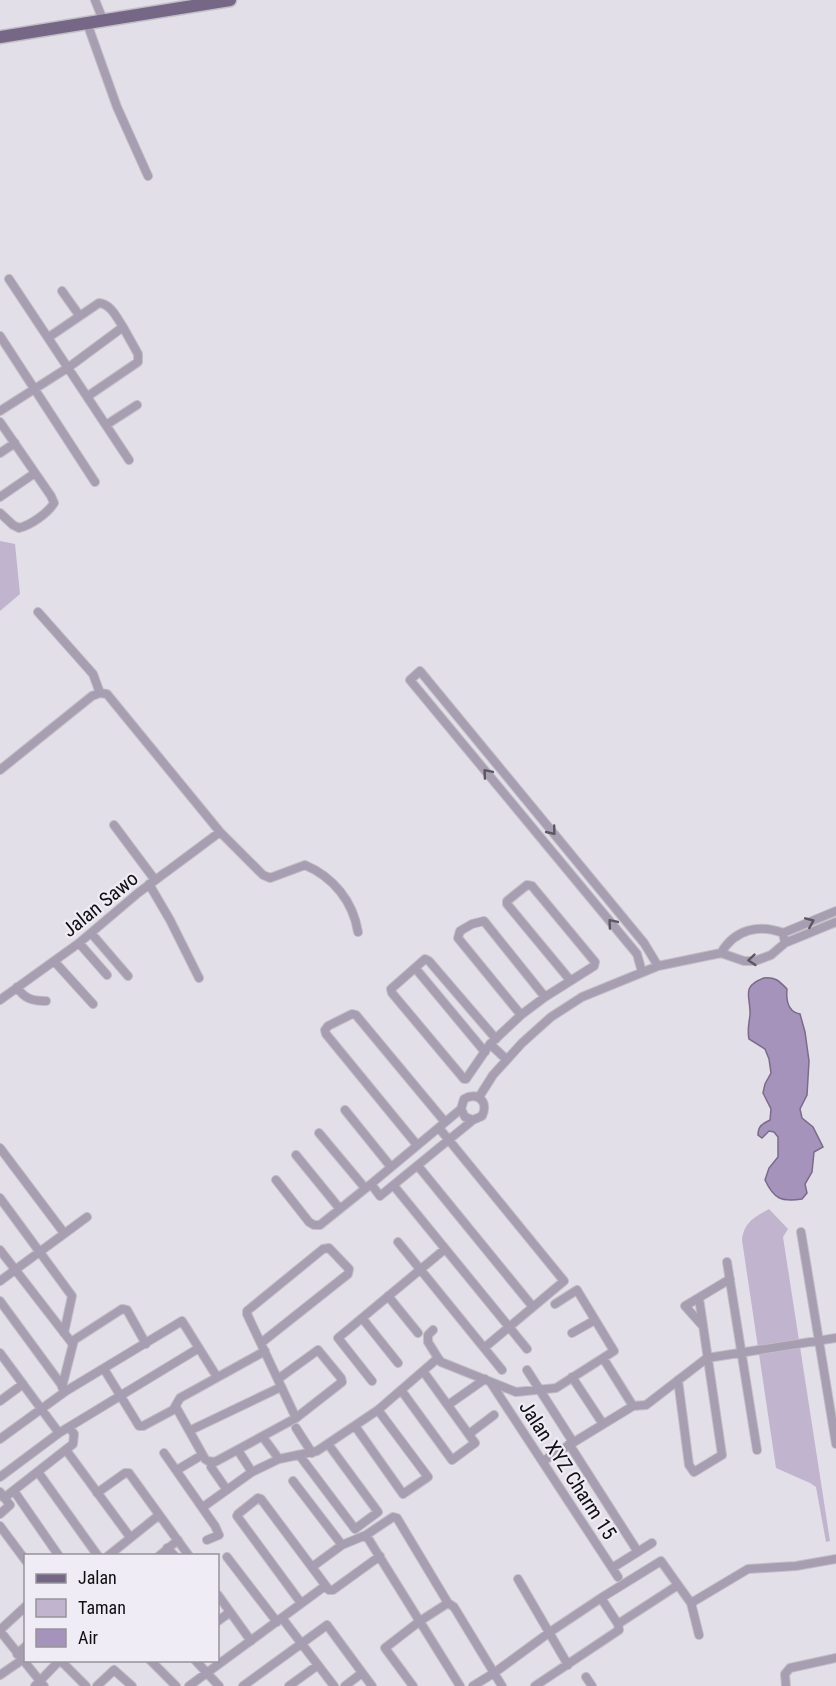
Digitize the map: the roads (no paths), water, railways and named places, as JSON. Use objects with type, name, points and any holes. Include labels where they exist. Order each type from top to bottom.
[{"type":"main road","points":[[0,37],[230,0]]},
{"type":"street","points":[[95,0],[106,20]]},
{"type":"street","points":[[100,0],[106,20]]},
{"type":"street","points":[[87,23],[117,107],[148,176]]},
{"type":"street","points":[[9,279],[129,460]]},
{"type":"street","points":[[62,291],[79,315]]},
{"type":"street","points":[[49,337],[95,304],[104,303],[123,327],[138,354],[138,362],[88,396]]},
{"type":"street","points":[[0,411],[69,367],[123,327]]},
{"type":"street","points":[[0,336],[95,482]]},
{"type":"street","points":[[106,425],[137,405]]},
{"type":"street","points":[[0,422],[53,499],[53,506],[20,528],[0,513]]},
{"type":"street","points":[[0,453],[15,444]]},
{"type":"street","points":[[0,497],[35,472]]},
{"type":"street","points":[[38,612],[93,674],[100,693]]},
{"type":"street","points":[[642,972],[634,950],[410,680],[420,671],[644,943],[658,966]]},
{"type":"street","points":[[0,770],[92,696],[100,693],[107,694],[220,832],[263,875],[270,878],[305,865],[327,877],[348,902],[358,932]]},
{"type":"street","points":[[114,825],[152,882],[199,978]]},
{"type":"street","name":"Jalan Sawo","points":[[0,1000],[79,943],[152,882],[220,832]]},
{"type":"street","points":[[490,1045],[429,961],[425,959],[391,991],[464,1079],[467,1077],[490,1045],[521,1015],[594,966],[595,962],[532,886],[522,887],[507,901],[507,904],[570,980]]},
{"type":"street","points":[[721,952],[730,940],[741,932],[771,928],[783,933],[836,911]]},
{"type":"street","points":[[521,1015],[458,938],[460,931],[472,924],[484,921],[545,997]]},
{"type":"street","points":[[479,1097],[485,1085],[506,1059],[537,1029],[582,997],[658,966],[721,952],[744,961],[754,961],[771,955],[785,943],[836,922]]},
{"type":"street","points":[[91,933],[128,976]]},
{"type":"street","points":[[783,933],[785,943]]},
{"type":"street","points":[[79,943],[107,975]]},
{"type":"street","points":[[634,950],[644,943]]},
{"type":"street","points":[[54,961],[93,1004]]},
{"type":"street","points":[[416,969],[506,1059]]},
{"type":"street","points":[[18,987],[20,992],[31,1000],[46,1001]]},
{"type":"street","points":[[417,1145],[327,1035],[325,1030],[328,1026],[352,1014],[356,1016],[442,1125],[449,1140],[564,1280],[484,1347]]},
{"type":"street","points":[[319,1133],[368,1186],[381,1196],[473,1120],[481,1118],[485,1111],[484,1103],[479,1097],[472,1096],[466,1098],[461,1109],[465,1117],[473,1120]]},
{"type":"street","points":[[276,1180],[309,1222],[320,1225],[461,1109]]},
{"type":"street","points":[[345,1110],[391,1167]]},
{"type":"street","points":[[0,1148],[64,1233]]},
{"type":"street","points":[[296,1155],[340,1209]]},
{"type":"street","points":[[418,1166],[533,1307]]},
{"type":"street","points":[[394,1186],[528,1349]]},
{"type":"street","points":[[0,1198],[72,1296],[64,1333]]},
{"type":"street","points":[[0,1281],[87,1217]]},
{"type":"street","points":[[801,1232],[836,1444]]},
{"type":"street","points":[[398,1242],[502,1370]]},
{"type":"street","points":[[261,1343],[348,1274],[349,1269],[329,1248],[323,1249],[247,1311],[261,1343],[296,1418]]},
{"type":"street","points":[[372,1381],[338,1339],[445,1249]]},
{"type":"street","points":[[0,1250],[72,1343]]},
{"type":"street","points":[[727,1262],[757,1450]]},
{"type":"street","points":[[702,1325],[685,1306],[730,1279]]},
{"type":"street","points":[[433,1330],[428,1335],[428,1342],[441,1362],[516,1392],[556,1388],[614,1351],[577,1290],[555,1304]]},
{"type":"street","points":[[388,1296],[418,1333]]},
{"type":"street","points":[[678,1380],[689,1465],[694,1472],[722,1455],[699,1298]]},
{"type":"street","points":[[0,1301],[64,1389]]},
{"type":"street","points":[[64,1389],[74,1340],[124,1308],[146,1344]]},
{"type":"street","points":[[362,1318],[398,1363]]},
{"type":"street","points":[[572,1333],[595,1320]]},
{"type":"street","points":[[0,1439],[64,1389],[104,1369],[183,1321],[218,1377]]},
{"type":"street","points":[[543,1461],[633,1406],[646,1405],[707,1358],[836,1338]]},
{"type":"street","points":[[0,1477],[59,1433],[199,1348]]},
{"type":"street","points":[[176,1407],[205,1459],[212,1462],[296,1418],[342,1382],[318,1350],[280,1383],[190,1430]]},
{"type":"street","points":[[104,1369],[140,1426],[143,1426],[170,1413],[180,1398],[265,1351]]},
{"type":"street","points":[[203,1507],[252,1472],[279,1459],[300,1456],[328,1444],[378,1410],[438,1358]]},
{"type":"street","points":[[603,1358],[633,1406]]},
{"type":"street","points":[[2,1359],[59,1433]]},
{"type":"street","points":[[527,1370],[638,1551]]},
{"type":"street","points":[[401,1390],[452,1460],[475,1443],[423,1371]]},
{"type":"street","points":[[573,1377],[603,1424]]},
{"type":"street","points":[[448,1406],[488,1380]]},
{"type":"street","name":"Jalan XYZ Charm 15","points":[[488,1380],[618,1577]]},
{"type":"street","points":[[0,1401],[23,1384]]},
{"type":"street","points":[[355,1426],[403,1494],[428,1477],[378,1410]]},
{"type":"street","points":[[469,1434],[494,1415]]},
{"type":"street","points":[[0,1514],[10,1506],[2,1495],[14,1491],[73,1444],[75,1439],[69,1427]]},
{"type":"street","points":[[296,1428],[312,1452]]},
{"type":"street","points":[[265,1440],[279,1459]]},
{"type":"street","points":[[300,1456],[355,1529],[378,1512],[328,1444]]},
{"type":"street","points":[[66,1450],[130,1537]]},
{"type":"street","points":[[239,1452],[252,1472]]},
{"type":"street","points":[[164,1453],[216,1526],[219,1534],[207,1540]]},
{"type":"street","points":[[177,1470],[196,1458]]},
{"type":"street","points":[[211,1467],[227,1490]]},
{"type":"street","points":[[38,1472],[97,1554]]},
{"type":"street","points":[[97,1493],[125,1473],[129,1473],[188,1554]]},
{"type":"street","points":[[293,1480],[342,1545]]},
{"type":"street","points":[[14,1491],[58,1554]]},
{"type":"street","points":[[301,1603],[237,1514],[258,1498],[329,1590],[333,1590],[380,1556]]},
{"type":"street","points":[[110,1554],[159,1515]]},
{"type":"street","points":[[312,1567],[342,1545],[366,1535],[396,1517],[502,1686]]},
{"type":"street","points":[[0,1526],[24,1558]]},
{"type":"street","points":[[366,1535],[460,1686]]},
{"type":"street","points":[[161,1554],[177,1540]]},
{"type":"street","points":[[612,1568],[652,1543]]},
{"type":"street","points":[[167,1548],[174,1554]]},
{"type":"street","points":[[228,1557],[333,1686]]},
{"type":"street","points":[[691,1603],[748,1569],[796,1566],[836,1559]]},
{"type":"street","points":[[473,1686],[601,1598],[659,1562],[664,1564],[691,1603],[699,1635]]},
{"type":"street","points":[[518,1579],[568,1665]]},
{"type":"street","points":[[618,1624],[678,1585]]},
{"type":"street","points":[[189,1686],[325,1586]]},
{"type":"street","points":[[219,1596],[251,1641]]},
{"type":"street","points":[[535,1686],[619,1630],[618,1624],[601,1598]]},
{"type":"street","points":[[413,1686],[385,1649],[420,1621],[448,1603]]},
{"type":"street","points":[[24,1608],[1,1633],[39,1683],[57,1662]]},
{"type":"street","points":[[219,1620],[230,1612]]},
{"type":"street","points":[[243,1686],[323,1626],[328,1625],[372,1686]]},
{"type":"street","points":[[0,1676],[20,1657],[24,1650]]},
{"type":"street","points":[[786,1686],[785,1674],[790,1668],[836,1658]]},
{"type":"street","points":[[61,1662],[86,1686]]},
{"type":"street","points":[[152,1662],[176,1686]]},
{"type":"street","points":[[197,1662],[219,1686]]},
{"type":"street","points":[[290,1686],[318,1665]]},
{"type":"street","points":[[97,1686],[114,1670],[132,1686]]},
{"type":"street","points":[[345,1686],[362,1672]]},
{"type":"street","points":[[586,1677],[592,1686]]},
{"type":"water","points":[[764,978],[777,980],[787,989],[789,1005],[793,1011],[800,1014],[805,1032],[809,1061],[807,1095],[800,1109],[802,1118],[813,1127],[823,1147],[814,1152],[812,1172],[805,1184],[807,1193],[802,1199],[779,1198],[765,1180],[769,1168],[778,1157],[778,1137],[774,1132],[769,1131],[762,1138],[758,1135],[761,1126],[770,1120],[771,1109],[763,1093],[771,1073],[765,1049],[749,1039],[748,1033],[749,989]]}]
